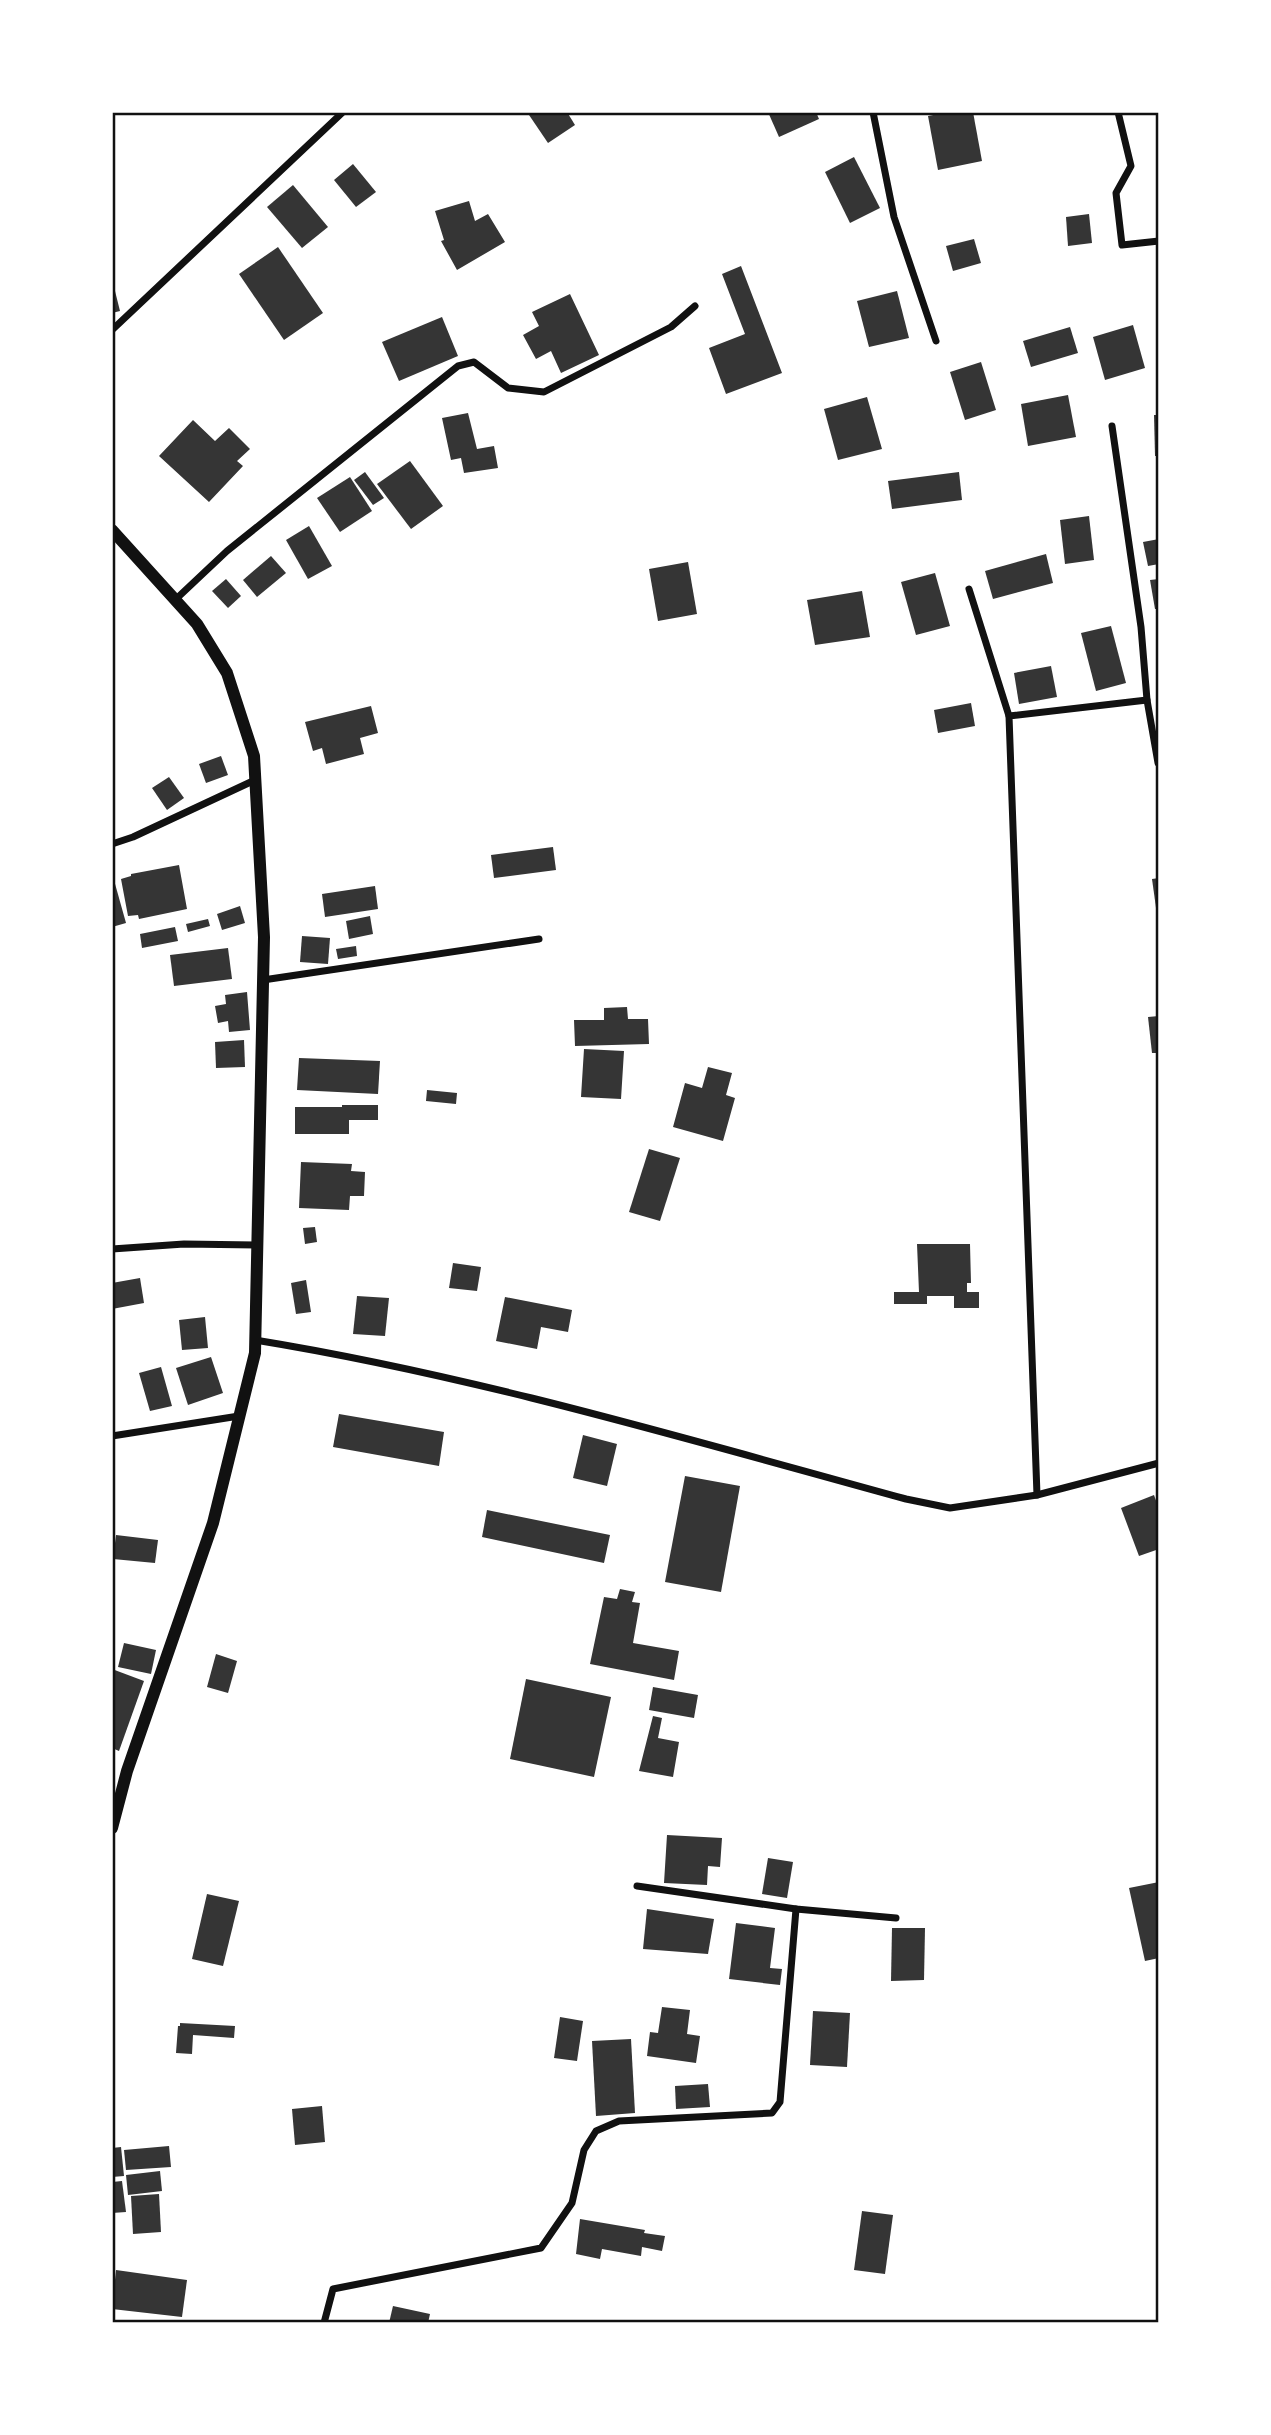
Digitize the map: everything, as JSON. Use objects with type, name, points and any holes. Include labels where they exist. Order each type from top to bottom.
[{"type":"street","points":[[112,330],[343,112]]},
{"type":"street","points":[[873,112],[894,217],[936,341]]},
{"type":"street","points":[[1118,112],[1131,166],[1116,193],[1122,245],[1159,241]]},
{"type":"street","points":[[176,600],[227,551],[458,366],[474,362],[509,388],[544,393],[671,327],[695,306]]},
{"type":"street","points":[[1112,426],[1141,628],[1147,700],[1158,763]]},
{"type":"street","points":[[112,530],[197,624],[227,673],[254,755],[264,937],[255,1353],[213,1523],[127,1771],[112,1828]]},
{"type":"street","points":[[969,589],[1009,716],[1037,1495]]},
{"type":"street","points":[[1009,716],[1147,700]]},
{"type":"street","points":[[112,844],[133,837],[256,780]]},
{"type":"street","points":[[263,980],[539,939]]},
{"type":"street","points":[[112,1250],[184,1244],[257,1245]]},
{"type":"street","points":[[255,1340],[327,1352],[553,1403],[906,1500],[950,1508],[1037,1495],[1159,1462]]},
{"type":"street","points":[[112,1436],[239,1416]]},
{"type":"street","points":[[637,1886],[796,1909],[896,1918]]},
{"type":"street","points":[[324,2323],[333,2289],[541,2248],[572,2203],[584,2150],[596,2131],[619,2121],[772,2113],[780,2102],[796,1909]]},
{"type":"building","points":[[527,112],[567,112],[575,125],[548,143]]},
{"type":"building","points":[[768,112],[816,112],[819,119],[779,137]]},
{"type":"building","points":[[949,112],[973,112],[982,161],[938,170],[928,116]]},
{"type":"building","points":[[854,157],[880,208],[850,223],[825,172]]},
{"type":"building","points":[[353,164],[376,192],[356,207],[334,180]]},
{"type":"building","points":[[293,185],[328,227],[302,248],[267,207]]},
{"type":"building","points":[[469,201],[475,221],[488,214],[505,242],[457,270],[441,241],[444,240],[435,211]]},
{"type":"building","points":[[1089,214],[1092,243],[1068,246],[1066,217]]},
{"type":"building","points":[[974,239],[981,263],[953,271],[946,246]]},
{"type":"building","points":[[278,247],[323,313],[284,340],[239,274]]},
{"type":"building","points":[[741,266],[782,373],[726,394],[709,348],[745,334],[722,274]]},
{"type":"building","points":[[112,279],[120,311],[112,313]]},
{"type":"building","points":[[897,291],[909,338],[869,347],[857,301]]},
{"type":"building","points":[[570,294],[599,355],[561,373],[551,351],[536,359],[523,335],[539,326],[532,312]]},
{"type":"building","points":[[442,317],[458,356],[399,381],[382,342]]},
{"type":"building","points":[[1133,325],[1145,368],[1105,380],[1093,337]]},
{"type":"building","points":[[1070,327],[1078,353],[1031,367],[1023,341]]},
{"type":"building","points":[[981,362],[996,410],[965,420],[950,372]]},
{"type":"building","points":[[1068,395],[1076,437],[1028,446],[1021,404]]},
{"type":"building","points":[[867,397],[882,449],[838,460],[824,409]]},
{"type":"building","points":[[468,413],[477,449],[494,446],[498,468],[464,473],[461,458],[451,460],[442,418]]},
{"type":"building","points":[[1154,415],[1159,415],[1159,456],[1155,456]]},
{"type":"building","points":[[193,420],[215,441],[229,428],[250,449],[237,461],[243,466],[209,502],[159,456]]},
{"type":"building","points":[[410,461],[443,506],[411,529],[377,484]]},
{"type":"building","points":[[365,472],[384,498],[373,505],[354,480]]},
{"type":"building","points":[[959,472],[962,500],[892,509],[888,481]]},
{"type":"building","points":[[350,477],[372,511],[340,532],[317,498]]},
{"type":"building","points":[[1089,516],[1094,560],[1065,564],[1060,520]]},
{"type":"building","points":[[309,526],[332,566],[308,579],[286,540]]},
{"type":"building","points":[[1159,539],[1159,564],[1148,566],[1143,542]]},
{"type":"building","points":[[1046,554],[1053,583],[993,599],[985,571]]},
{"type":"building","points":[[271,556],[286,573],[257,597],[243,580]]},
{"type":"building","points":[[688,562],[697,614],[658,621],[649,569]]},
{"type":"building","points":[[935,573],[950,626],[916,635],[901,582]]},
{"type":"building","points":[[226,579],[241,596],[228,608],[212,591]]},
{"type":"building","points":[[1159,579],[1159,609],[1155,609],[1150,580]]},
{"type":"building","points":[[862,591],[870,637],[815,645],[807,600]]},
{"type":"building","points":[[1111,626],[1126,683],[1096,691],[1081,633]]},
{"type":"building","points":[[1051,666],[1057,697],[1019,704],[1014,673]]},
{"type":"building","points":[[971,703],[975,726],[938,733],[934,710]]},
{"type":"building","points":[[371,706],[378,733],[360,738],[364,754],[326,764],[322,748],[313,751],[305,722]]},
{"type":"building","points":[[221,756],[228,775],[206,783],[199,764]]},
{"type":"building","points":[[169,777],[184,798],[167,810],[152,788]]},
{"type":"building","points":[[553,847],[556,870],[494,878],[491,855]]},
{"type":"building","points":[[179,865],[187,909],[139,919],[138,915],[128,916],[121,879],[131,874]]},
{"type":"building","points":[[112,873],[126,923],[112,927]]},
{"type":"building","points":[[1159,878],[1159,915],[1157,915],[1152,879]]},
{"type":"building","points":[[375,886],[378,909],[325,917],[322,894]]},
{"type":"building","points":[[240,906],[245,923],[222,930],[217,914]]},
{"type":"building","points":[[370,916],[373,934],[349,939],[346,921]]},
{"type":"building","points":[[208,919],[210,926],[188,932],[186,924]]},
{"type":"building","points":[[175,927],[178,941],[142,948],[140,934]]},
{"type":"building","points":[[302,936],[330,938],[328,964],[300,962]]},
{"type":"building","points":[[356,946],[357,956],[338,959],[336,949]]},
{"type":"building","points":[[228,948],[232,979],[174,986],[170,955]]},
{"type":"building","points":[[247,992],[250,1030],[229,1032],[228,1021],[218,1023],[215,1006],[226,1004],[225,995]]},
{"type":"building","points":[[627,1007],[628,1019],[648,1019],[649,1044],[575,1046],[574,1020],[604,1020],[604,1008]]},
{"type":"building","points":[[1159,1016],[1159,1053],[1152,1053],[1148,1017]]},
{"type":"building","points":[[244,1040],[245,1067],[216,1068],[215,1042]]},
{"type":"building","points":[[584,1049],[624,1051],[621,1099],[581,1097]]},
{"type":"building","points":[[299,1058],[380,1061],[378,1094],[297,1090]]},
{"type":"building","points":[[708,1067],[732,1073],[726,1095],[735,1098],[723,1141],[673,1127],[685,1083],[702,1088]]},
{"type":"building","points":[[427,1090],[457,1093],[456,1104],[426,1101]]},
{"type":"building","points":[[378,1105],[378,1120],[349,1120],[349,1134],[295,1134],[295,1107]]},
{"type":"building","points":[[649,1149],[680,1158],[660,1221],[629,1212]]},
{"type":"building","points":[[301,1162],[352,1164],[351,1171],[365,1172],[364,1196],[350,1196],[349,1210],[299,1208]]},
{"type":"building","points":[[315,1227],[317,1242],[305,1244],[303,1228]]},
{"type":"building","points":[[917,1244],[970,1244],[971,1283],[967,1283],[967,1292],[979,1292],[979,1308],[954,1308],[954,1296],[927,1296],[927,1304],[894,1304],[894,1292],[919,1292]]},
{"type":"building","points":[[453,1263],[481,1267],[477,1291],[449,1288]]},
{"type":"building","points":[[140,1278],[144,1303],[112,1309],[112,1283]]},
{"type":"building","points":[[306,1280],[311,1312],[296,1314],[291,1283]]},
{"type":"building","points":[[357,1296],[389,1298],[385,1336],[353,1334]]},
{"type":"building","points":[[505,1297],[572,1310],[568,1332],[541,1327],[537,1349],[496,1341]]},
{"type":"building","points":[[205,1317],[208,1348],[182,1350],[179,1320]]},
{"type":"building","points":[[211,1357],[223,1393],[188,1405],[176,1368]]},
{"type":"building","points":[[161,1367],[172,1406],[150,1411],[139,1373]]},
{"type":"building","points":[[339,1414],[444,1432],[439,1466],[333,1447]]},
{"type":"building","points":[[583,1435],[617,1444],[607,1486],[573,1478]]},
{"type":"building","points":[[685,1476],[740,1486],[721,1592],[665,1582]]},
{"type":"building","points":[[1154,1495],[1159,1509],[1159,1549],[1139,1556],[1121,1508]]},
{"type":"building","points":[[487,1510],[610,1535],[604,1563],[482,1537]]},
{"type":"building","points":[[116,1535],[158,1540],[155,1563],[113,1559]]},
{"type":"building","points":[[620,1589],[635,1592],[632,1602],[640,1603],[633,1643],[679,1651],[674,1680],[590,1664],[604,1597],[617,1599]]},
{"type":"building","points":[[124,1643],[156,1650],[151,1674],[118,1667]]},
{"type":"building","points":[[216,1654],[237,1661],[228,1693],[207,1687]]},
{"type":"building","points":[[112,1669],[144,1681],[119,1751],[112,1748]]},
{"type":"building","points":[[526,1679],[611,1697],[594,1777],[510,1759]]},
{"type":"building","points":[[653,1687],[698,1695],[694,1718],[649,1710]]},
{"type":"building","points":[[653,1716],[662,1718],[658,1738],[679,1742],[673,1777],[639,1771]]},
{"type":"building","points":[[667,1835],[722,1838],[720,1867],[708,1866],[707,1885],[664,1883]]},
{"type":"building","points":[[768,1858],[793,1862],[787,1898],[762,1894]]},
{"type":"building","points":[[1159,1882],[1159,1958],[1145,1961],[1129,1888]]},
{"type":"building","points":[[207,1894],[239,1901],[223,1966],[192,1959]]},
{"type":"building","points":[[647,1909],[714,1919],[708,1954],[643,1949]]},
{"type":"building","points":[[736,1923],[775,1928],[770,1968],[782,1969],[780,1985],[729,1979]]},
{"type":"building","points":[[892,1928],[925,1928],[924,1980],[891,1981]]},
{"type":"building","points":[[662,2007],[690,2010],[687,2034],[700,2036],[696,2063],[647,2056],[650,2032],[658,2033]]},
{"type":"building","points":[[813,2011],[850,2013],[847,2067],[810,2065]]},
{"type":"building","points":[[560,2017],[583,2021],[577,2061],[554,2058]]},
{"type":"building","points":[[180,2023],[235,2026],[234,2038],[193,2035],[192,2054],[176,2053]]},
{"type":"building","points":[[631,2039],[635,2113],[596,2116],[592,2041]]},
{"type":"building","points":[[708,2084],[710,2107],[676,2109],[675,2086]]},
{"type":"building","points":[[322,2106],[325,2142],[295,2145],[292,2109]]},
{"type":"building","points":[[169,2146],[171,2167],[126,2170],[124,2150]]},
{"type":"building","points":[[121,2147],[124,2176],[112,2177],[112,2148]]},
{"type":"building","points":[[160,2171],[162,2191],[128,2195],[126,2175]]},
{"type":"building","points":[[122,2181],[126,2212],[112,2213],[112,2182]]},
{"type":"building","points":[[159,2194],[161,2232],[133,2234],[131,2196]]},
{"type":"building","points":[[862,2211],[893,2215],[885,2274],[854,2270]]},
{"type":"building","points":[[580,2219],[665,2236],[662,2251],[642,2247],[641,2256],[602,2249],[600,2259],[576,2254]]},
{"type":"building","points":[[116,2270],[187,2280],[182,2317],[112,2309]]},
{"type":"building","points":[[393,2306],[430,2314],[428,2323],[389,2323]]}]
